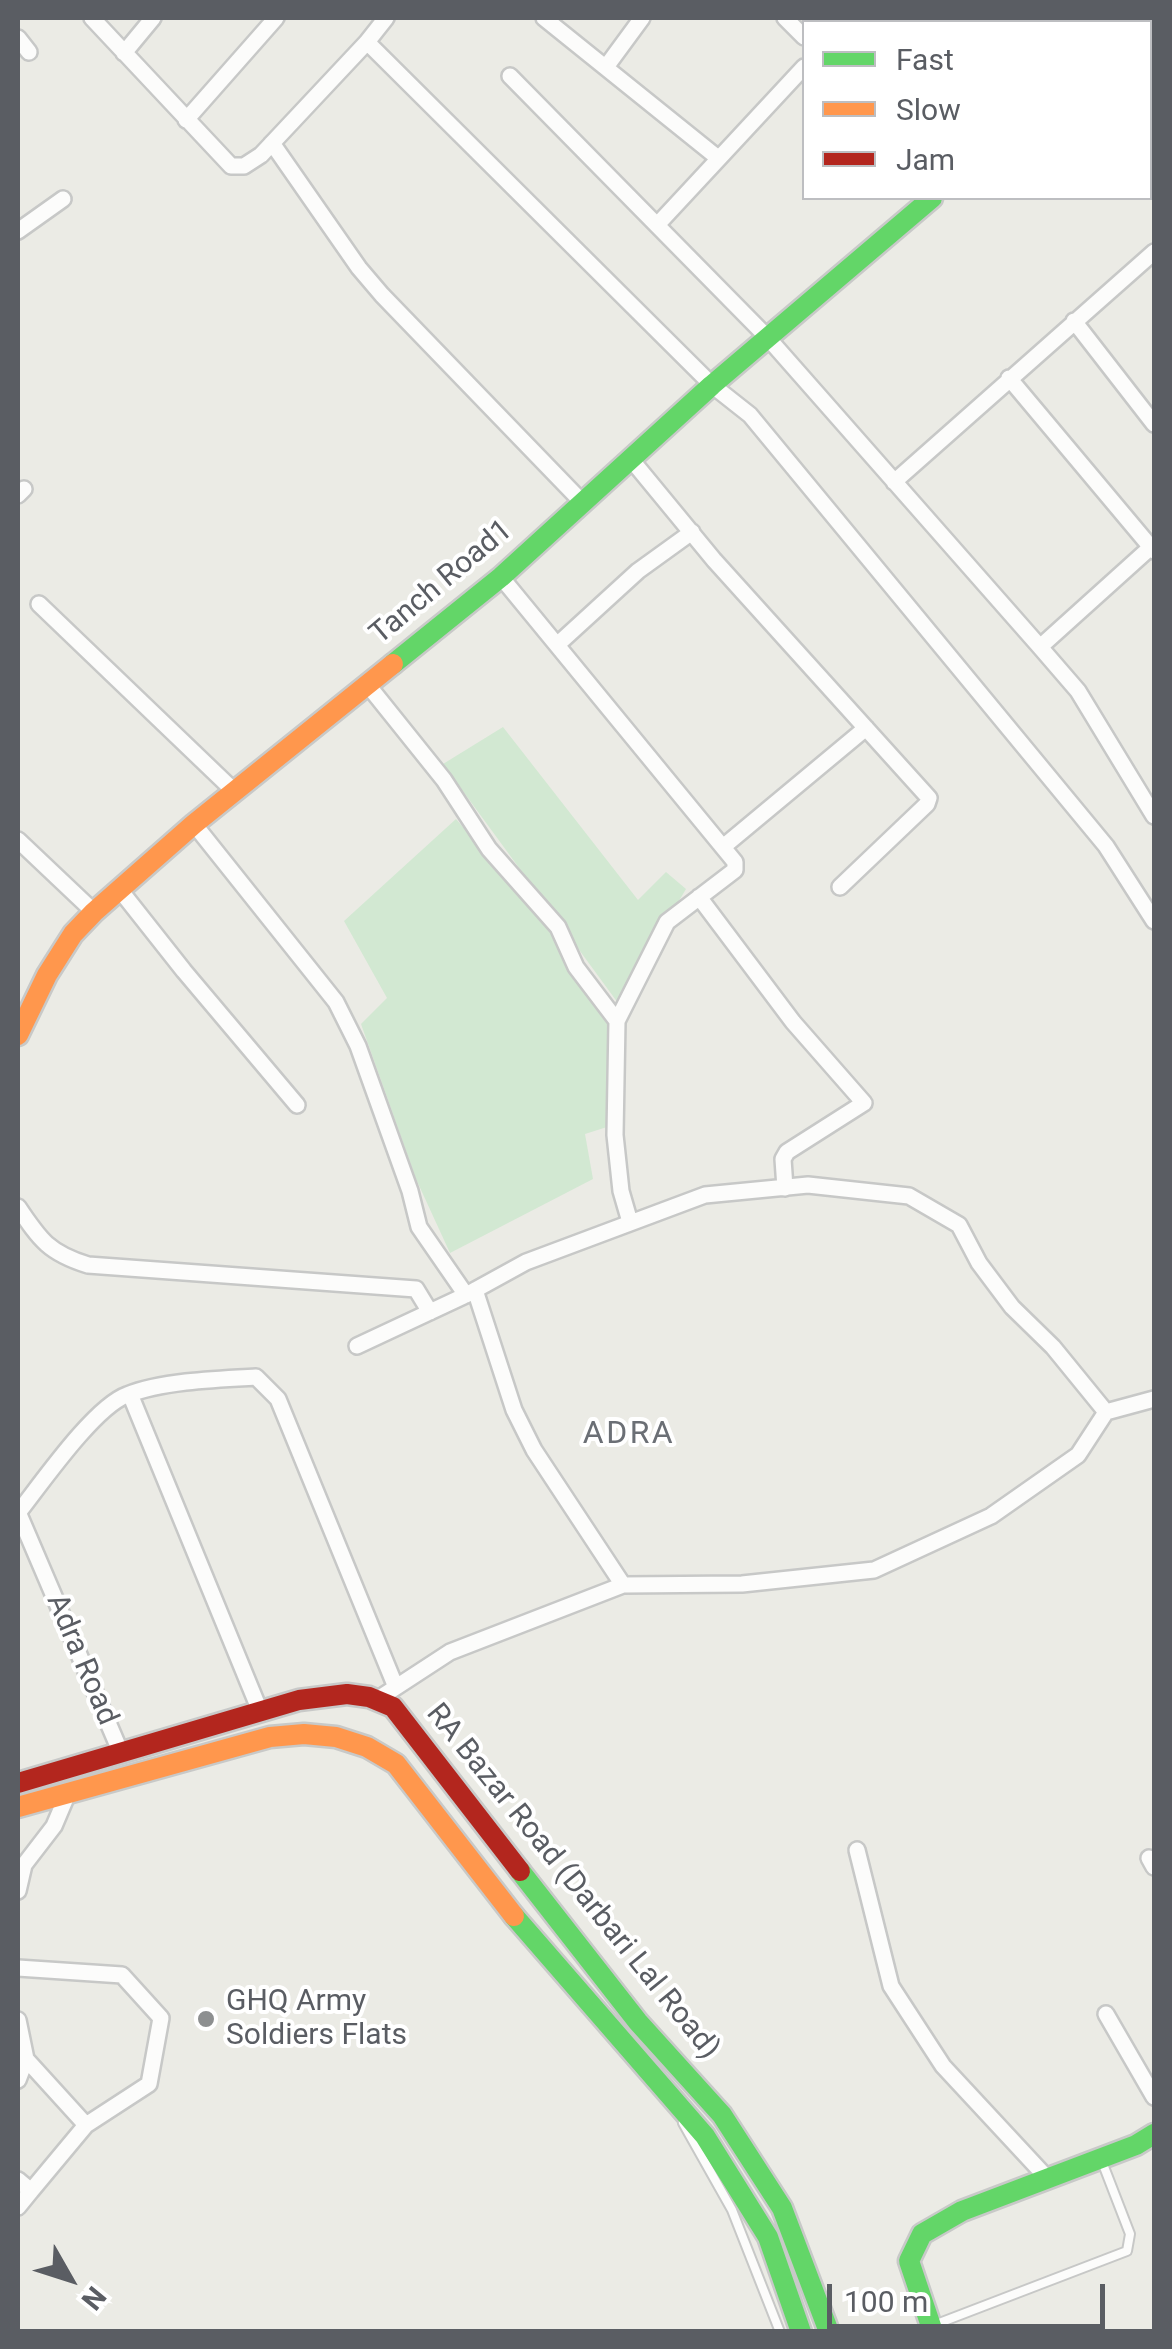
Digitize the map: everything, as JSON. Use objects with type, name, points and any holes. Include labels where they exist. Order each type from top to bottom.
[{"type":"main road","name":"Tanch Road1","points":[[18,1035],[47,974],[94,912],[234,791],[501,577],[712,385],[930,200]]},
{"type":"main road","points":[[18,1782],[260,1711],[340,1692],[378,1698]]},
{"type":"main road","name":"RA Bazar Road (Darbari Lal Road)","points":[[378,1698],[406,1720],[638,2022],[722,2115],[782,2208],[828,2332]]},
{"type":"main road","name":"RA Bazar Road (Darbari Lal Road)","points":[[18,1807],[299,1733],[327,1734],[368,1746],[396,1764],[535,1942],[705,2136],[768,2238],[801,2332]]},
{"type":"main road","points":[[932,2328],[908,2262],[922,2234],[962,2210],[1136,2145],[1154,2134]]},
{"type":"street","points":[[92,18],[231,166],[244,166],[272,143],[386,18]]},
{"type":"street","points":[[124,52],[153,18]]},
{"type":"street","points":[[186,120],[276,18]]},
{"type":"street","points":[[544,18],[718,158]]},
{"type":"street","points":[[606,68],[642,18]]},
{"type":"street","points":[[18,38],[28,52]]},
{"type":"street","points":[[367,42],[712,385],[750,414],[1106,846],[1154,917]]},
{"type":"street","points":[[658,224],[802,69]]},
{"type":"street","points":[[510,76],[768,338],[1040,648],[1078,692],[1154,816]]},
{"type":"street","points":[[272,143],[382,295],[582,502]]},
{"type":"street","points":[[18,231],[63,199]]},
{"type":"street","points":[[894,482],[1154,252]]},
{"type":"street","points":[[1074,321],[1154,424]]},
{"type":"street","points":[[1009,378],[1153,549],[1040,648]]},
{"type":"street","points":[[630,458],[929,798],[840,887]]},
{"type":"street","points":[[556,645],[638,571],[692,532]]},
{"type":"street","points":[[501,577],[735,862],[735,870],[667,922],[617,1022],[614,1135],[620,1191],[630,1222]]},
{"type":"street","points":[[40,604],[234,791]]},
{"type":"street","points":[[367,684],[444,780],[489,850],[558,928],[576,967],[617,1022]]},
{"type":"street","points":[[722,847],[866,728]]},
{"type":"street","points":[[194,824],[336,1002],[358,1046],[419,1227],[471,1292],[514,1410],[534,1450],[623,1585]]},
{"type":"street","points":[[18,840],[94,912]]},
{"type":"street","points":[[120,890],[297,1104]]},
{"type":"street","points":[[700,897],[793,1022],[864,1103],[787,1152],[783,1159],[786,1188]]},
{"type":"street","points":[[357,1346],[526,1262],[704,1195],[808,1185],[909,1196],[959,1225],[979,1263],[1012,1306],[1106,1412]]},
{"type":"street","points":[[18,1207],[47,1248],[88,1265],[416,1288],[430,1312]]},
{"type":"street","points":[[18,1512],[92,1422],[124,1396],[200,1380],[256,1377],[278,1398],[396,1685]]},
{"type":"street","points":[[130,1394],[260,1711]]},
{"type":"street","points":[[378,1698],[450,1652],[623,1585],[742,1584],[874,1570],[991,1516],[1078,1455],[1106,1412],[1154,1398]]},
{"type":"street","name":"Adra Road","points":[[18,1512],[120,1753]]},
{"type":"street","points":[[18,1891],[24,1865],[54,1826],[68,1793]]},
{"type":"street","points":[[857,1850],[891,1986],[943,2066],[1048,2178]]},
{"type":"street","points":[[18,1968],[122,1976],[161,2018],[149,2084],[86,2125],[18,2206]]},
{"type":"street","points":[[1106,2014],[1154,2097]]},
{"type":"street","points":[[18,2020],[26,2059],[86,2125]]},
{"type":"street","points":[[18,2080],[26,2059]]},
{"type":"street","points":[[18,2180],[31,2192]]},
{"type":"lane","points":[[666,2093],[732,2210],[780,2332]]},
{"type":"lane","points":[[932,2328],[1127,2251],[1130,2234],[1101,2158]]},
{"type":"green space","points":[[503,727],[638,900],[666,872],[686,889],[618,1003],[443,764]]},
{"type":"green space","points":[[456,819],[553,931],[611,1028],[607,1127],[585,1134],[593,1179],[450,1253],[416,1179],[361,1024],[387,998],[344,921]]},
{"type":"traffic: fast","points":[[393,664],[501,577],[712,385],[930,200]]},
{"type":"traffic: fast","points":[[520,1871],[638,2022],[722,2115],[782,2208],[829,2332]]},
{"type":"traffic: fast","points":[[514,1916],[705,2136],[768,2237],[801,2332]]},
{"type":"traffic: fast","points":[[933,2332],[909,2261],[922,2234],[962,2211],[1136,2145],[1154,2134]]},
{"type":"traffic: slow","points":[[18,1035],[47,975],[73,934],[94,912],[194,824],[393,664]]},
{"type":"traffic: slow","points":[[18,1807],[270,1737],[336,1737],[367,1747],[396,1764],[514,1916]]},
{"type":"traffic: jam","points":[[18,1783],[299,1700],[347,1694],[369,1697],[393,1707],[520,1871]]},
{"type":"place","name":"GHQ Army Soldiers Flats","points":[[206,2019]]},
{"type":"district","name":"ADRA","points":[[629,1435]]}]
